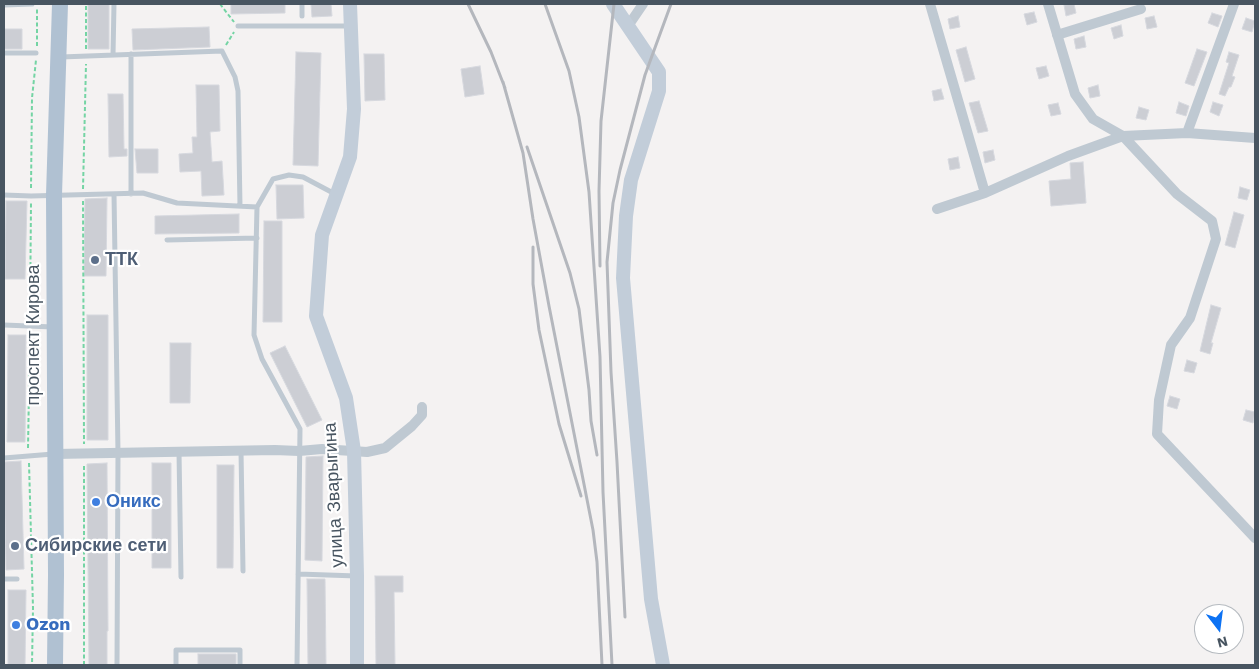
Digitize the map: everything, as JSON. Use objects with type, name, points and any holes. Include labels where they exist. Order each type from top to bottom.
[{"type":"main road","name":"проспект Кирова","points":[[55,665],[54,195],[60,4]]},
{"type":"street","name":"улица Зварыгина","points":[[350,4],[354,109],[350,157],[322,235],[316,316],[346,398],[354,451],[357,665]]},
{"type":"street","points":[[612,4],[659,72],[658,91],[631,180],[626,216],[623,278],[651,600],[662,665]]},
{"type":"street","points":[[628,26],[643,4]]},
{"type":"street","points":[[930,4],[985,193]]},
{"type":"street","points":[[1048,4],[1075,94],[1093,119],[1123,136],[1178,194],[1212,222],[1216,239],[1190,318],[1171,345],[1159,400],[1156,434],[1255,538]]},
{"type":"street","points":[[1187,133],[1234,4]]},
{"type":"street","points":[[1057,35],[1141,9]]},
{"type":"street","points":[[937,209],[985,193],[1068,156],[1123,136],[1187,133],[1255,138]]},
{"type":"street","points":[[55,454],[299,451],[322,449],[367,452],[385,448],[412,426],[422,415],[422,407]]},
{"type":"lane","points":[[4,5],[32,4]]},
{"type":"lane","points":[[112,55],[114,4]]},
{"type":"lane","points":[[302,4],[302,16]]},
{"type":"lane","points":[[238,26],[350,26]]},
{"type":"lane","points":[[58,58],[222,51],[235,77],[238,91],[240,206]]},
{"type":"lane","points":[[4,53],[36,53]]},
{"type":"lane","points":[[131,194],[132,54]]},
{"type":"lane","points":[[297,665],[300,429],[262,359],[254,335],[258,207],[273,179],[289,174],[303,177],[336,194]]},
{"type":"lane","points":[[4,195],[143,193],[178,203],[258,207]]},
{"type":"lane","points":[[114,194],[118,453],[117,665]]},
{"type":"lane","points":[[166,240],[257,238]]},
{"type":"lane","points":[[4,325],[54,327]]},
{"type":"lane","points":[[241,451],[243,571]]},
{"type":"lane","points":[[179,452],[181,577]]},
{"type":"lane","points":[[4,458],[55,454]]},
{"type":"lane","points":[[298,574],[357,576]]},
{"type":"lane","points":[[4,579],[17,579]]},
{"type":"lane","points":[[176,665],[176,650],[240,650],[240,665]]},
{"type":"path","points":[[32,665],[33,608],[28,456],[32,98],[36,53],[37,4]]},
{"type":"path","points":[[84,665],[83,195],[86,4]]},
{"type":"path","points":[[220,4],[238,26],[222,51]]},
{"type":"building","points":[[88,4],[109,4],[109,49],[88,49]]},
{"type":"building","points":[[231,4],[285,4],[285,13],[231,14]]},
{"type":"building","points":[[311,4],[331,4],[332,16],[312,17]]},
{"type":"building","points":[[1074,4],[1076,13],[1066,16],[1064,5]]},
{"type":"building","points":[[1034,12],[1037,22],[1027,25],[1024,14]]},
{"type":"building","points":[[1212,13],[1222,16],[1218,27],[1208,23]]},
{"type":"building","points":[[958,16],[960,27],[950,29],[948,19]]},
{"type":"building","points":[[1154,16],[1157,27],[1147,29],[1145,18]]},
{"type":"building","points":[[1246,18],[1255,21],[1252,32],[1242,29]]},
{"type":"building","points":[[1121,25],[1123,36],[1114,39],[1111,28]]},
{"type":"building","points":[[209,27],[210,47],[133,50],[132,29]]},
{"type":"building","points":[[4,29],[22,29],[22,49],[4,49]]},
{"type":"building","points":[[1084,36],[1086,47],[1076,49],[1074,39]]},
{"type":"building","points":[[966,47],[975,79],[965,82],[956,50]]},
{"type":"building","points":[[1197,49],[1207,52],[1194,86],[1185,83]]},
{"type":"building","points":[[296,52],[321,53],[318,166],[293,165]]},
{"type":"building","points":[[1229,52],[1239,55],[1232,76],[1235,77],[1225,96],[1219,94],[1229,63],[1226,62]]},
{"type":"building","points":[[364,54],[384,54],[385,100],[365,101]]},
{"type":"building","points":[[480,66],[484,94],[465,97],[461,69]]},
{"type":"building","points":[[1046,66],[1049,76],[1039,79],[1036,68]]},
{"type":"building","points":[[196,85],[219,85],[220,131],[210,132],[212,162],[222,161],[224,195],[202,196],[201,171],[180,172],[179,154],[193,153],[192,137],[197,137]]},
{"type":"building","points":[[1098,85],[1100,96],[1090,98],[1088,88]]},
{"type":"building","points":[[941,89],[944,99],[934,101],[932,91]]},
{"type":"building","points":[[108,94],[123,94],[124,149],[127,149],[127,156],[109,157]]},
{"type":"building","points":[[979,101],[988,131],[978,133],[969,103]]},
{"type":"building","points":[[1179,102],[1189,106],[1186,116],[1176,113]]},
{"type":"building","points":[[1213,102],[1223,105],[1219,116],[1210,112]]},
{"type":"building","points":[[1058,103],[1061,114],[1051,116],[1048,105]]},
{"type":"building","points":[[1139,107],[1149,110],[1146,120],[1136,118]]},
{"type":"building","points":[[135,149],[158,149],[158,173],[137,173]]},
{"type":"building","points":[[993,150],[995,160],[985,163],[983,152]]},
{"type":"building","points":[[958,157],[960,168],[950,170],[948,159]]},
{"type":"building","points":[[1083,162],[1086,203],[1051,206],[1049,181],[1071,179],[1070,163]]},
{"type":"building","points":[[276,185],[303,185],[304,218],[277,219]]},
{"type":"building","points":[[1240,187],[1250,190],[1247,200],[1238,198]]},
{"type":"building","points":[[107,198],[106,276],[84,276],[85,199]]},
{"type":"building","points":[[6,201],[27,201],[25,279],[5,279]]},
{"type":"building","points":[[1234,212],[1244,215],[1235,248],[1225,245]]},
{"type":"building","points":[[239,214],[239,233],[155,234],[155,216]]},
{"type":"building","points":[[264,221],[282,221],[282,322],[263,322]]},
{"type":"building","points":[[1211,305],[1221,308],[1211,343],[1213,343],[1210,354],[1200,351]]},
{"type":"building","points":[[87,315],[108,315],[108,440],[87,440]]},
{"type":"building","points":[[8,335],[26,335],[25,442],[7,442]]},
{"type":"building","points":[[170,343],[191,343],[190,403],[170,403]]},
{"type":"building","points":[[285,346],[322,420],[307,427],[270,353]]},
{"type":"building","points":[[1187,360],[1197,363],[1194,373],[1184,371]]},
{"type":"building","points":[[1170,396],[1180,399],[1177,409],[1167,406]]},
{"type":"building","points":[[1246,410],[1255,412],[1253,423],[1243,420]]},
{"type":"building","points":[[323,456],[322,561],[305,560],[306,457]]},
{"type":"building","points":[[21,461],[24,569],[6,570],[4,462]]},
{"type":"building","points":[[107,463],[107,665],[89,665],[87,464]]},
{"type":"building","points":[[152,463],[171,463],[171,568],[152,568]]},
{"type":"building","points":[[217,465],[234,465],[233,568],[217,568]]},
{"type":"building","points":[[375,576],[403,576],[403,592],[394,592],[395,665],[376,665]]},
{"type":"building","points":[[307,579],[325,579],[326,665],[308,665]]},
{"type":"building","points":[[8,590],[26,590],[25,665],[8,665]]},
{"type":"building","points":[[198,654],[236,654],[236,665],[198,665]]},
{"type":"railway","points":[[468,4],[491,52],[505,88]]},
{"type":"railway","points":[[545,4],[569,71],[579,117],[589,192],[600,357],[603,492],[612,665]]},
{"type":"railway","points":[[600,266],[599,191],[601,121],[614,4]]},
{"type":"railway","points":[[625,617],[611,372],[607,262],[613,203],[620,170],[645,75],[671,4]]},
{"type":"railway","points":[[503,82],[523,153],[549,306],[593,530],[597,562],[602,665]]},
{"type":"railway","points":[[527,147],[570,273],[579,309],[591,421],[597,455]]},
{"type":"railway","points":[[533,247],[533,284],[539,330],[559,424],[581,496]]},
{"type":"place","name":"ТТК","points":[[95,260]]},
{"type":"place","name":"Оникс","points":[[96,502]]},
{"type":"place","name":"Сибирские сети","points":[[15,546]]},
{"type":"place","name":"Ozon","points":[[16,625]]}]
